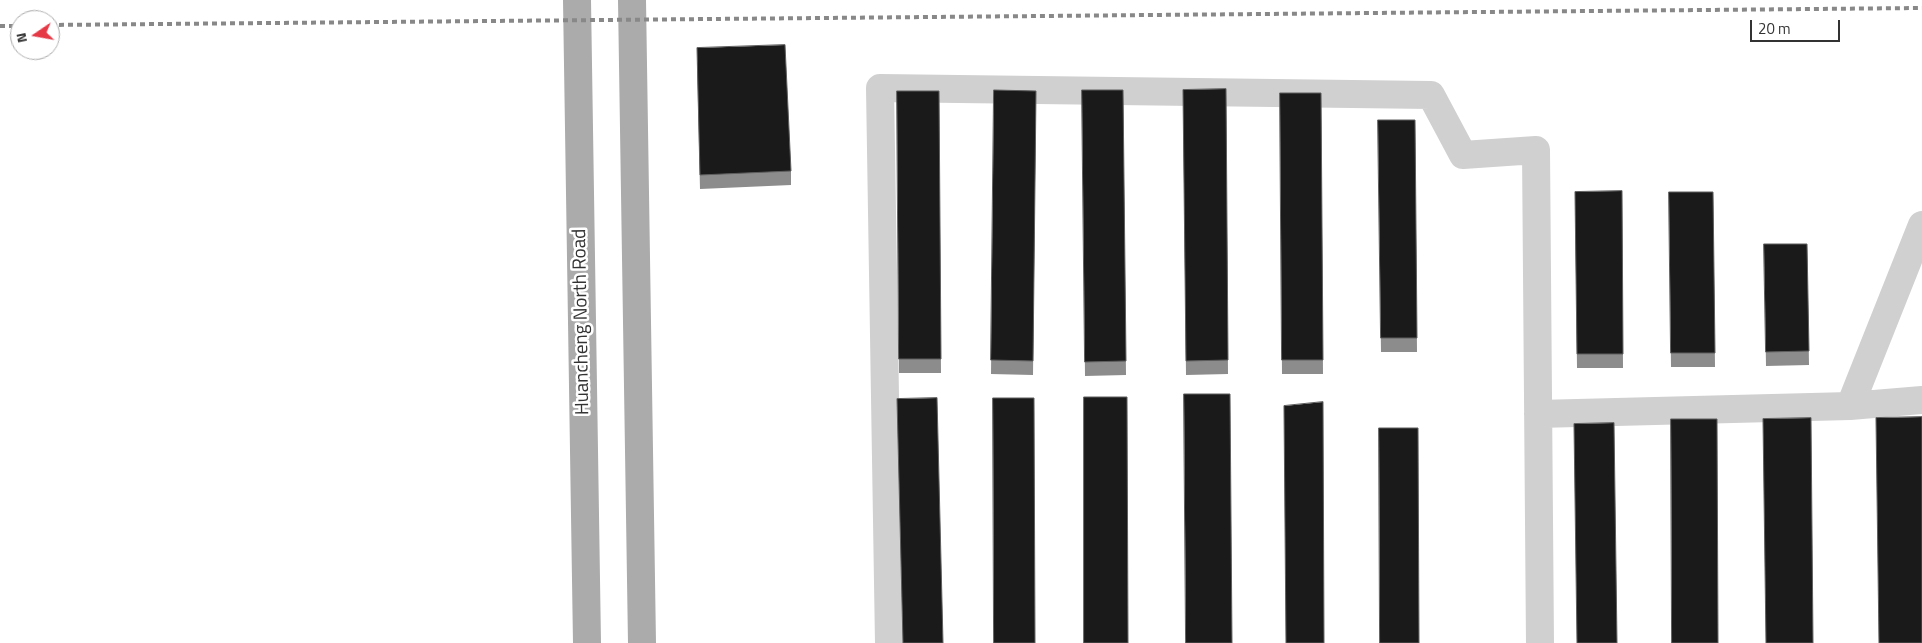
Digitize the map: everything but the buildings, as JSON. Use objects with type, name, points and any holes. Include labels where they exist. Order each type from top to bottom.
[{"type":"main road","name":"Huancheng North Road","points":[[577,0],[587,643]]},
{"type":"main road","points":[[632,0],[642,643]]},
{"type":"lane","points":[[889,643],[880,88],[1430,95],[1463,156],[1536,150],[1540,643]]},
{"type":"lane","points":[[1850,406],[1922,226]]},
{"type":"lane","points":[[1538,414],[1850,406],[1922,400]]},
{"type":"railway","points":[[60,25],[1922,8]]},
{"type":"railway","points":[[0,26],[10,26]]}]
